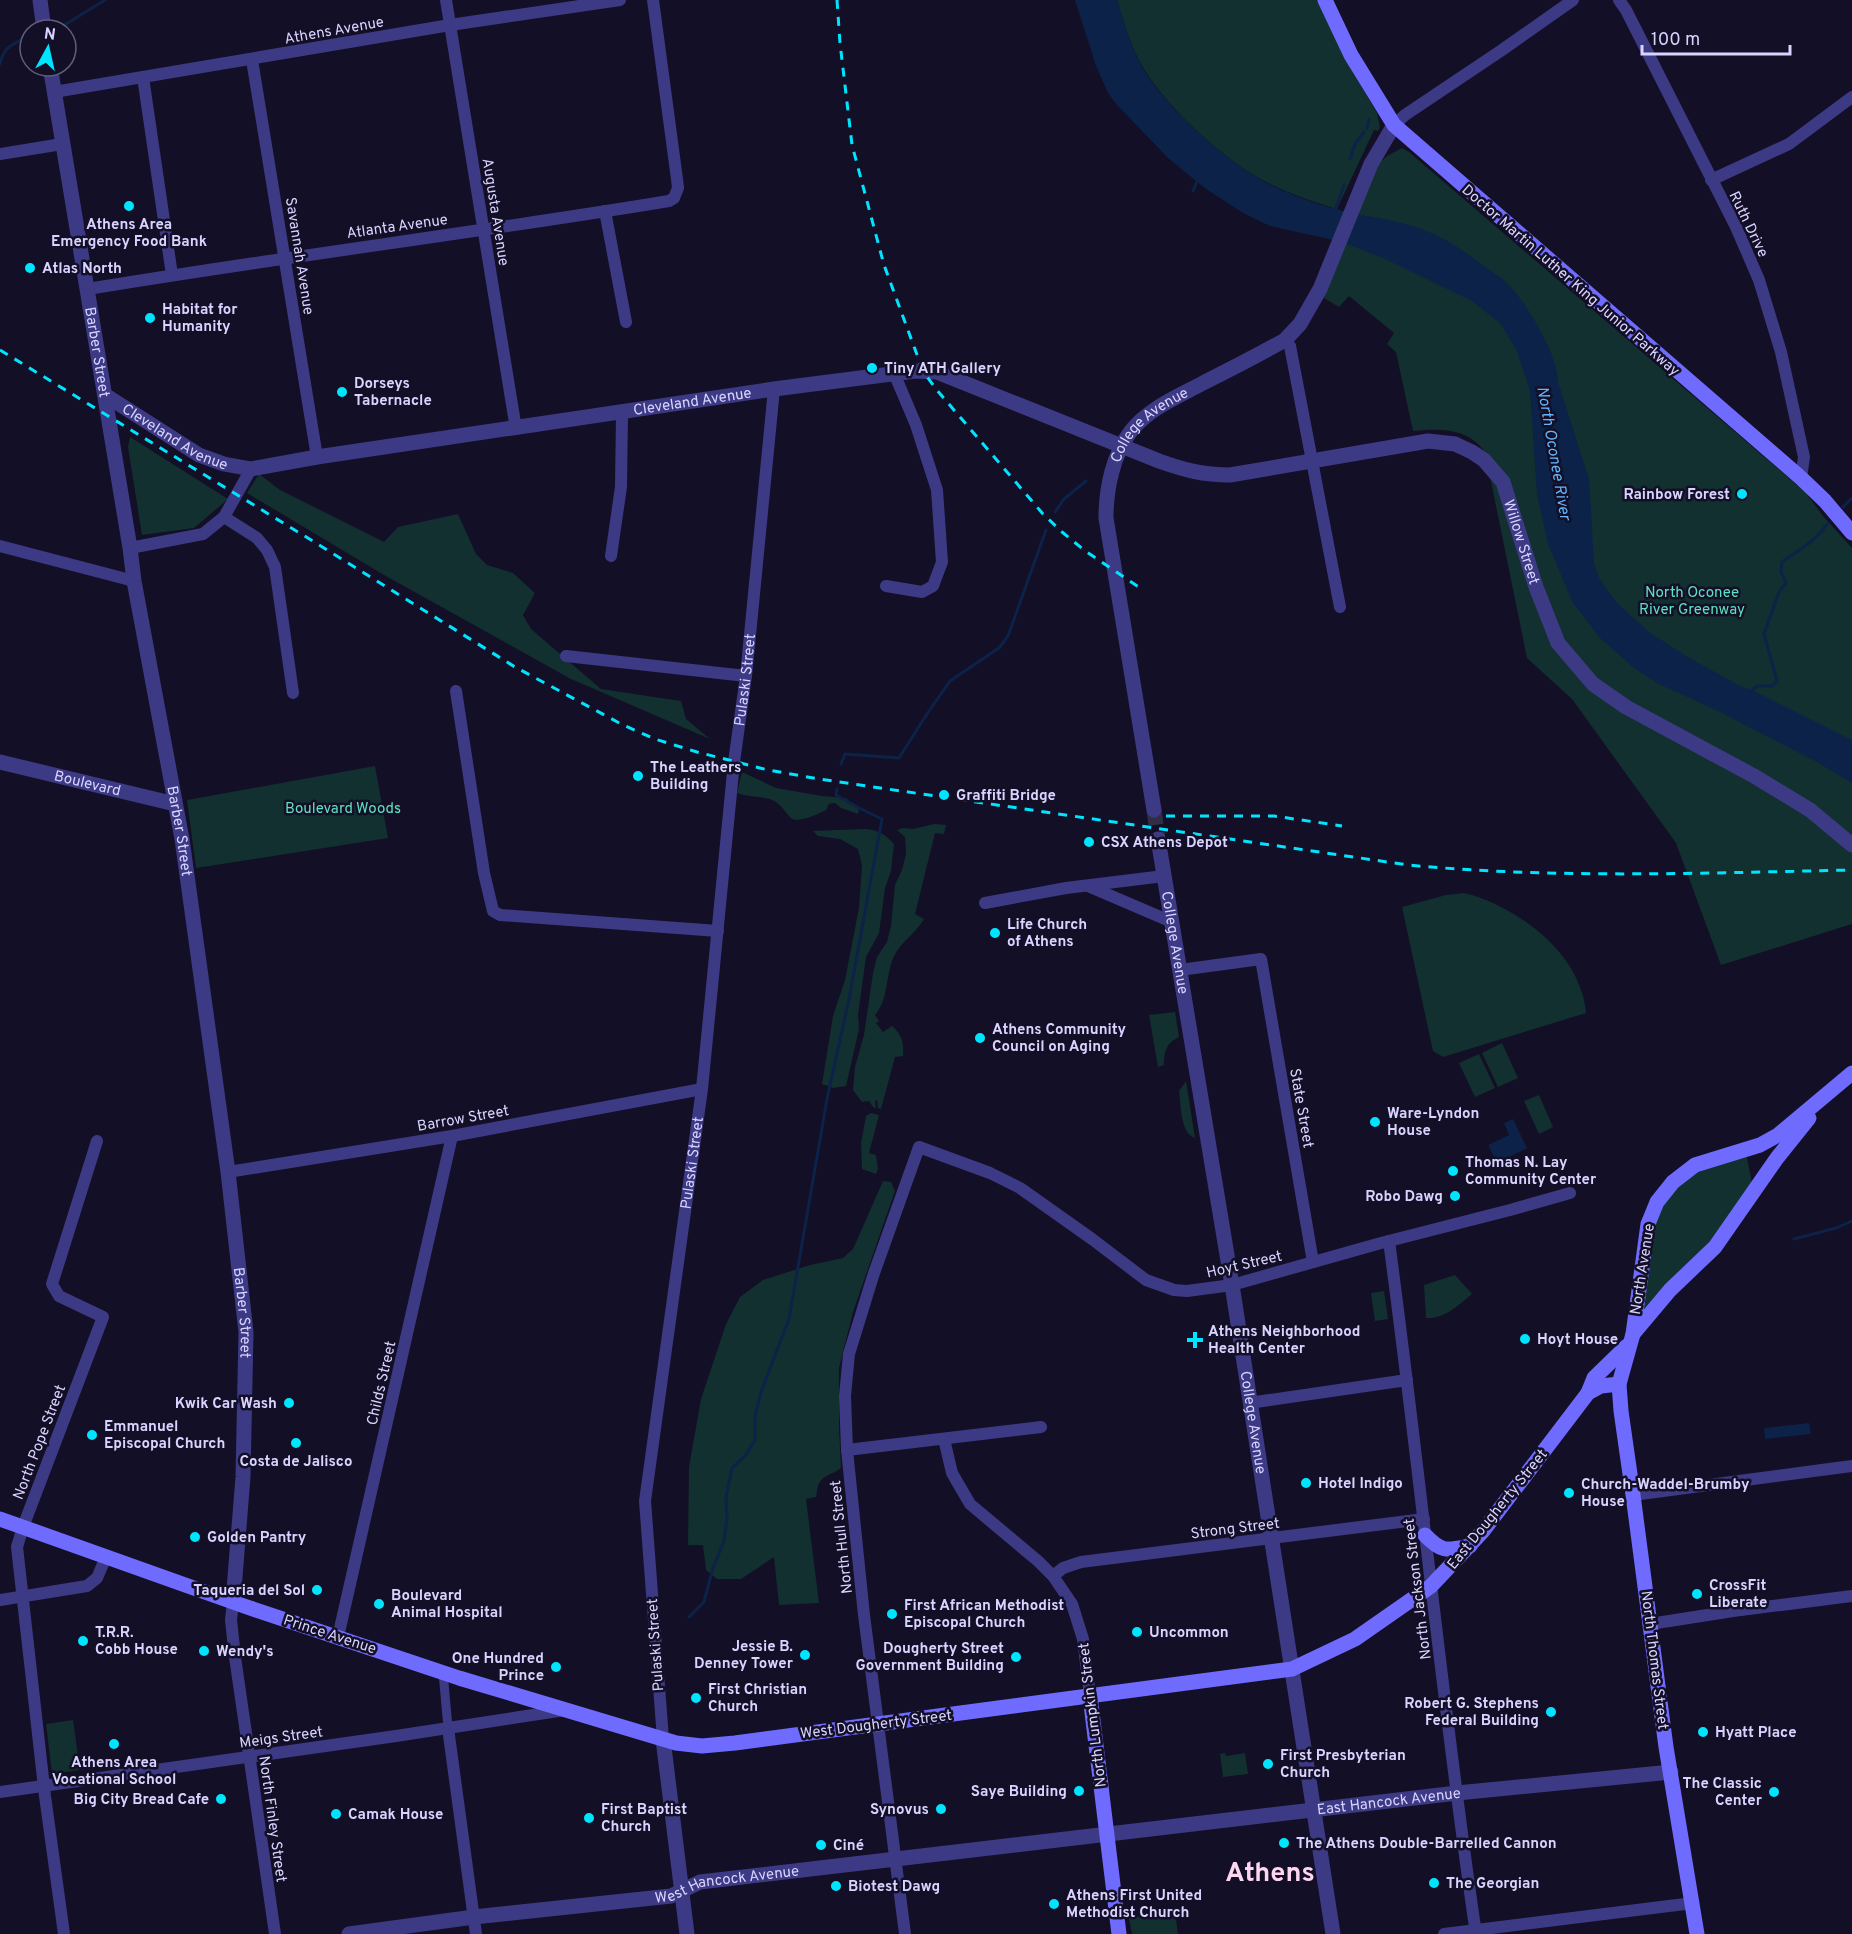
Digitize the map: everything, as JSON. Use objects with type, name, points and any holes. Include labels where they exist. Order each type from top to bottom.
[{"type":"main road","name":"Doctor Martin Luther King Junior Parkway","points":[[1325,0],[1351,55],[1394,125],[1801,478],[1825,501],[1852,533]]},
{"type":"main road","name":"North Avenue","points":[[1619,1384],[1631,1339],[1648,1224],[1657,1202],[1673,1182],[1695,1165],[1760,1145],[1778,1135],[1852,1073]]},
{"type":"main road","name":"North Avenue","points":[[1631,1339],[1670,1290],[1715,1247],[1777,1158],[1832,1090]]},
{"type":"main road","name":"East Dougherty Street","points":[[1090,1696],[1292,1669],[1356,1639],[1431,1586],[1470,1546],[1588,1394],[1594,1378],[1631,1339]]},
{"type":"main road","points":[[1588,1394],[1601,1386],[1619,1384]]},
{"type":"main road","name":"North Thomas Street","points":[[1619,1384],[1666,1747],[1697,1934]]},
{"type":"main road","name":"Prince Avenue","points":[[0,1519],[233,1602],[443,1672],[663,1739]]},
{"type":"main road","points":[[1425,1527],[1435,1546],[1454,1549],[1470,1546]]},
{"type":"main road","name":"West Dougherty Street","points":[[663,1739],[702,1746],[735,1743],[1090,1696]]},
{"type":"main road","name":"North Lumpkin Street","points":[[1090,1696],[1119,1934]]},
{"type":"street","points":[[40,0],[42,18]]},
{"type":"street","name":"Augusta Avenue","points":[[446,0],[516,429]]},
{"type":"street","name":"Athens Avenue","points":[[54,92],[450,25],[620,0]]},
{"type":"street","name":"Atlanta Avenue","points":[[88,289],[669,201],[674,198],[678,188],[653,0]]},
{"type":"street","points":[[1394,125],[1405,115],[1573,0]]},
{"type":"street","name":"Ruth Drive","points":[[1619,0],[1736,227],[1759,280],[1781,351],[1804,457],[1801,478]]},
{"type":"street","name":"Savannah Avenue","points":[[252,60],[317,456]]},
{"type":"street","points":[[143,77],[172,275]]},
{"type":"street","name":"Barber Street","points":[[52,78],[134,581],[184,858],[228,1172],[246,1332],[243,1468],[233,1602]]},
{"type":"street","points":[[1711,180],[1789,144],[1852,96]]},
{"type":"street","name":"College Avenue","points":[[1154,810],[1106,518],[1111,476],[1122,446],[1130,432],[1141,420],[1164,404],[1284,340],[1299,324],[1320,289],[1375,157],[1394,125]]},
{"type":"street","points":[[1375,157],[1390,144],[1397,142],[1416,145]]},
{"type":"street","points":[[0,154],[62,144]]},
{"type":"street","points":[[605,211],[626,322]]},
{"type":"street","points":[[1284,340],[1290,346],[1340,607]]},
{"type":"street","name":"Cleveland Avenue","points":[[105,395],[199,455],[224,464],[251,469],[317,456],[516,429],[774,389],[915,371],[938,372],[1122,446]]},
{"type":"street","points":[[886,586],[922,592],[933,586],[942,562],[938,490],[916,425],[894,373]]},
{"type":"street","name":"Pulaski Street","points":[[687,1934],[663,1739],[645,1501],[702,1089],[774,389]]},
{"type":"street","points":[[611,556],[621,487],[622,413]]},
{"type":"street","name":"Willow Street","points":[[1122,446],[1187,471],[1212,475],[1230,475],[1428,441],[1455,444],[1472,452],[1484,460],[1503,482],[1536,587],[1558,643],[1593,684],[1626,707],[1754,776],[1810,810],[1852,845]]},
{"type":"street","name":"Cleveland Avenue","points":[[130,548],[203,534],[224,517],[251,469]]},
{"type":"street","points":[[224,517],[257,538],[267,550],[275,567],[292,693]]},
{"type":"street","points":[[0,546],[134,581]]},
{"type":"street","points":[[566,656],[746,676]]},
{"type":"street","points":[[456,691],[493,911],[500,915],[718,931]]},
{"type":"street","name":"Boulevard","points":[[0,762],[175,804]]},
{"type":"street","name":"College Avenue","points":[[1158,839],[1232,1285],[1312,1811],[1333,1934]]},
{"type":"street","points":[[985,903],[1087,885],[1164,876]]},
{"type":"street","points":[[1087,885],[1172,922]]},
{"type":"street","name":"State Street","points":[[1180,970],[1262,959],[1313,1262]]},
{"type":"street","name":"Barrow Street","points":[[228,1172],[452,1136],[702,1089]]},
{"type":"street","name":"Childs Street","points":[[338,1637],[452,1136]]},
{"type":"street","name":"North Pope Street","points":[[64,1934],[44,1785],[17,1547],[103,1317],[58,1296],[52,1284],[97,1141]]},
{"type":"street","name":"Hoyt Street","points":[[919,1147],[990,1173],[1020,1188],[1146,1280],[1159,1286],[1187,1291],[1232,1285],[1570,1193]]},
{"type":"street","name":"North Hull Street","points":[[905,1934],[864,1615],[847,1450],[845,1396],[849,1354],[873,1276],[919,1147]]},
{"type":"street","name":"North Jackson Street","points":[[1389,1241],[1476,1932]]},
{"type":"street","points":[[1249,1403],[1407,1380]]},
{"type":"street","points":[[847,1450],[1041,1427]]},
{"type":"street","name":"North Lumpkin Street","points":[[944,1439],[952,1473],[970,1504],[1038,1561],[1053,1576],[1072,1605],[1083,1639],[1090,1696]]},
{"type":"street","points":[[1633,1495],[1852,1466]]},
{"type":"street","name":"Strong Street","points":[[1053,1576],[1063,1568],[1081,1562],[1271,1539],[1425,1527]]},
{"type":"street","points":[[0,1600],[91,1584],[97,1578],[106,1557]]},
{"type":"street","points":[[1650,1624],[1852,1596]]},
{"type":"street","name":"North Finley Street","points":[[233,1602],[231,1620],[275,1934]]},
{"type":"street","points":[[443,1672],[448,1728],[476,1934]]},
{"type":"street","name":"Meigs Street","points":[[0,1792],[566,1710]]},
{"type":"street","name":"East Hancock Avenue","points":[[1107,1835],[1457,1793],[1671,1772]]},
{"type":"street","name":"West Hancock Avenue","points":[[349,1934],[474,1917],[671,1896],[700,1882],[1107,1835]]},
{"type":"street","points":[[1444,1934],[1476,1932],[1693,1903]]},
{"type":"green space","points":[[1117,0],[1319,0],[1352,71],[1377,113],[1380,127],[1378,131],[1374,130],[1337,209],[1302,198],[1268,183],[1235,162],[1199,133],[1167,100],[1139,61]]},
{"type":"green space","name":"North Oconee River Greenway","points":[[1402,148],[1805,492],[1852,548],[1852,924],[1721,965],[1676,843],[1572,699],[1527,658],[1485,452],[1471,438],[1453,431],[1413,431],[1396,352],[1387,344],[1394,333],[1349,296],[1339,307],[1324,298],[1377,165],[1387,156]]},
{"type":"green space","points":[[130,437],[228,499],[194,528],[142,535],[128,447]]},
{"type":"green space","points":[[259,474],[280,490],[384,542],[398,527],[458,514],[476,554],[487,565],[513,573],[535,593],[523,615],[531,629],[601,689],[681,701],[686,719],[710,739],[571,679],[384,575],[247,493]]},
{"type":"green space","name":"Boulevard Woods","points":[[375,766],[388,838],[196,868],[187,800]]},
{"type":"green space","points":[[742,772],[776,788],[846,798],[859,810],[858,814],[841,808],[835,803],[829,804],[826,810],[813,816],[794,820],[774,801],[737,793]]},
{"type":"green space","points":[[934,824],[946,825],[944,834],[935,833],[915,914],[924,919],[894,956],[883,1002],[875,1015],[879,1021],[876,1023],[883,1032],[892,1026],[895,1029],[902,1039],[903,1047],[903,1056],[895,1057],[881,1109],[878,1108],[877,1100],[875,1101],[876,1108],[869,1101],[862,1102],[853,1090],[855,1067],[864,1035],[873,973],[877,957],[887,942],[895,885],[906,854],[905,837],[897,830]]},
{"type":"green space","points":[[865,829],[881,833],[894,844],[891,871],[885,888],[879,933],[866,957],[858,1015],[859,1029],[846,1086],[833,1088],[822,1084],[833,1016],[845,980],[859,908],[862,865],[858,849],[840,839],[818,836],[813,831]]},
{"type":"green space","points":[[1464,893],[1500,906],[1534,928],[1550,942],[1574,973],[1583,995],[1586,1013],[1443,1057],[1433,1051],[1402,907],[1446,895]]},
{"type":"green space","points":[[1175,1012],[1179,1037],[1169,1045],[1165,1052],[1164,1065],[1158,1067],[1149,1015]]},
{"type":"green space","points":[[1502,1043],[1518,1078],[1498,1087],[1482,1053]]},
{"type":"green space","points":[[1479,1054],[1495,1088],[1475,1097],[1459,1063]]},
{"type":"green space","points":[[1186,1081],[1195,1138],[1186,1131],[1181,1111],[1179,1091]]},
{"type":"green space","points":[[1539,1095],[1553,1127],[1539,1134],[1524,1101]]},
{"type":"green space","points":[[871,1113],[879,1115],[869,1153],[876,1155],[878,1169],[876,1174],[862,1169],[861,1143],[866,1116]]},
{"type":"green space","points":[[1746,1153],[1752,1183],[1698,1258],[1639,1315],[1657,1213],[1670,1189],[1692,1172]]},
{"type":"green space","points":[[883,1181],[891,1182],[895,1191],[853,1312],[839,1368],[841,1468],[822,1480],[818,1485],[816,1497],[806,1499],[819,1603],[779,1605],[774,1557],[741,1579],[717,1579],[706,1570],[703,1545],[688,1545],[689,1467],[701,1399],[726,1324],[740,1297],[763,1280],[810,1265],[843,1258],[853,1249]]},
{"type":"green space","points":[[1455,1275],[1472,1294],[1445,1314],[1426,1318],[1424,1285]]},
{"type":"green space","points":[[1384,1291],[1388,1319],[1375,1321],[1371,1293]]},
{"type":"green space","points":[[73,1720],[80,1770],[52,1774],[46,1724]]},
{"type":"green space","points":[[1225,1753],[1226,1756],[1245,1753],[1248,1774],[1223,1777],[1220,1754]]},
{"type":"green space","points":[[1175,1912],[1178,1934],[1132,1934],[1129,1918]]},
{"type":"water","name":"North Oconee River","points":[[1075,0],[1117,0],[1135,52],[1153,83],[1181,116],[1232,161],[1275,187],[1318,204],[1420,228],[1460,249],[1506,282],[1533,318],[1553,359],[1558,382],[1589,479],[1594,563],[1599,578],[1616,602],[1649,632],[1686,656],[1738,685],[1852,740],[1852,783],[1815,761],[1720,712],[1659,684],[1634,668],[1600,638],[1573,603],[1548,544],[1537,494],[1530,391],[1516,349],[1500,323],[1472,301],[1383,258],[1342,242],[1270,226],[1243,213],[1206,189],[1168,158],[1108,93],[1096,66]]},
{"type":"water","points":[[1513,1119],[1527,1148],[1497,1163],[1488,1145],[1509,1135],[1504,1123]]},
{"type":"water","points":[[1809,1423],[1811,1434],[1765,1439],[1764,1428]]},
{"type":"waterway","points":[[76,18],[105,0]]},
{"type":"waterway","points":[[0,64],[7,49],[18,42]]},
{"type":"waterway","points":[[1367,128],[1369,119]]},
{"type":"waterway","points":[[1350,159],[1355,144],[1364,132]]},
{"type":"waterway","points":[[1193,191],[1198,179]]},
{"type":"waterway","points":[[1335,211],[1344,185]]},
{"type":"waterway","points":[[1055,512],[1064,499],[1086,481]]},
{"type":"waterway","points":[[1843,507],[1852,498]]},
{"type":"waterway","points":[[1750,692],[1757,686],[1772,686],[1777,681],[1764,634],[1779,592],[1786,583],[1781,572],[1782,562],[1812,540],[1828,523]]},
{"type":"waterway","points":[[841,764],[845,754],[899,758],[950,681],[999,648],[1008,636],[1046,530]]},
{"type":"waterway","points":[[689,1617],[704,1602],[713,1568],[724,1541],[727,1517],[726,1497],[732,1468],[745,1456],[755,1440],[755,1416],[761,1392],[789,1319],[827,1099],[849,999],[882,819],[836,795],[837,789]]},
{"type":"waterway","points":[[1794,1239],[1836,1228],[1852,1221]]},
{"type":"tunnel","points":[[1154,810],[1158,839]]},
{"type":"railway","points":[[837,0],[852,145],[884,265],[923,371],[1043,514],[1084,550],[1140,588]]},
{"type":"railway","points":[[0,350],[515,667],[623,725],[655,739],[697,752],[768,770],[819,779],[1408,865],[1574,874],[1852,870]]},
{"type":"railway","points":[[1166,816],[1274,816],[1342,826]]},
{"type":"place","name":"Athens Area Emergency Food Bank","points":[[129,206]]},
{"type":"place","name":"Atlas North","points":[[30,268]]},
{"type":"place","name":"Habitat for Humanity","points":[[150,318]]},
{"type":"place","name":"Tiny ATH Gallery","points":[[872,368]]},
{"type":"place","name":"Dorseys Tabernacle","points":[[342,392]]},
{"type":"place","name":"Rainbow Forest","points":[[1742,494]]},
{"type":"place","name":"The Leathers Building","points":[[638,776]]},
{"type":"place","name":"Graffiti Bridge","points":[[944,795]]},
{"type":"place","name":"CSX Athens Depot","points":[[1089,842]]},
{"type":"place","name":"Life Church of Athens","points":[[995,933]]},
{"type":"place","name":"Athens Community Council on Aging","points":[[980,1038]]},
{"type":"place","name":"Ware-Lyndon House","points":[[1375,1122]]},
{"type":"place","name":"Thomas N. Lay Community Center","points":[[1453,1171]]},
{"type":"place","name":"Robo Dawg","points":[[1455,1196]]},
{"type":"place","name":"Hoyt House","points":[[1525,1339]]},
{"type":"place","name":"Athens Neighborhood Health Center","points":[[1195,1340]]},
{"type":"place","name":"Kwik Car Wash","points":[[289,1403]]},
{"type":"place","name":"Emmanuel Episcopal Church","points":[[92,1435]]},
{"type":"place","name":"Costa de Jalisco","points":[[296,1443]]},
{"type":"place","name":"Hotel Indigo","points":[[1306,1483]]},
{"type":"place","name":"Church-Waddel-Brumby House","points":[[1569,1493]]},
{"type":"place","name":"Golden Pantry","points":[[195,1537]]},
{"type":"place","name":"Taqueria del Sol","points":[[317,1590]]},
{"type":"place","name":"CrossFit Liberate","points":[[1697,1594]]},
{"type":"place","name":"Boulevard Animal Hospital","points":[[379,1604]]},
{"type":"place","name":"First African Methodist Episcopal Church","points":[[892,1614]]},
{"type":"place","name":"Uncommon","points":[[1137,1632]]},
{"type":"place","name":"T.R.R. Cobb House","points":[[83,1641]]},
{"type":"place","name":"Wendy's","points":[[204,1651]]},
{"type":"place","name":"Jessie B. Denney Tower","points":[[805,1655]]},
{"type":"place","name":"Dougherty Street Government Building","points":[[1016,1657]]},
{"type":"place","name":"One Hundred Prince","points":[[556,1667]]},
{"type":"place","name":"First Christian Church","points":[[696,1698]]},
{"type":"place","name":"Robert G. Stephens Federal Building","points":[[1551,1712]]},
{"type":"place","name":"Hyatt Place","points":[[1703,1732]]},
{"type":"place","name":"Athens Area Vocational School","points":[[114,1744]]},
{"type":"place","name":"First Presbyterian Church","points":[[1268,1764]]},
{"type":"place","name":"Saye Building","points":[[1079,1791]]},
{"type":"place","name":"The Classic Center","points":[[1774,1792]]},
{"type":"place","name":"Big City Bread Cafe","points":[[221,1799]]},
{"type":"place","name":"Synovus","points":[[941,1809]]},
{"type":"place","name":"Camak House","points":[[336,1814]]},
{"type":"place","name":"First Baptist Church","points":[[589,1818]]},
{"type":"place","name":"The Athens Double-Barrelled Cannon","points":[[1284,1843]]},
{"type":"place","name":"Ciné","points":[[821,1845]]},
{"type":"place","name":"The Georgian","points":[[1434,1883]]},
{"type":"place","name":"Biotest Dawg","points":[[836,1886]]},
{"type":"place","name":"Athens First United Methodist Church","points":[[1054,1904]]},
{"type":"district","name":"Athens","points":[[1270,1872]]}]
